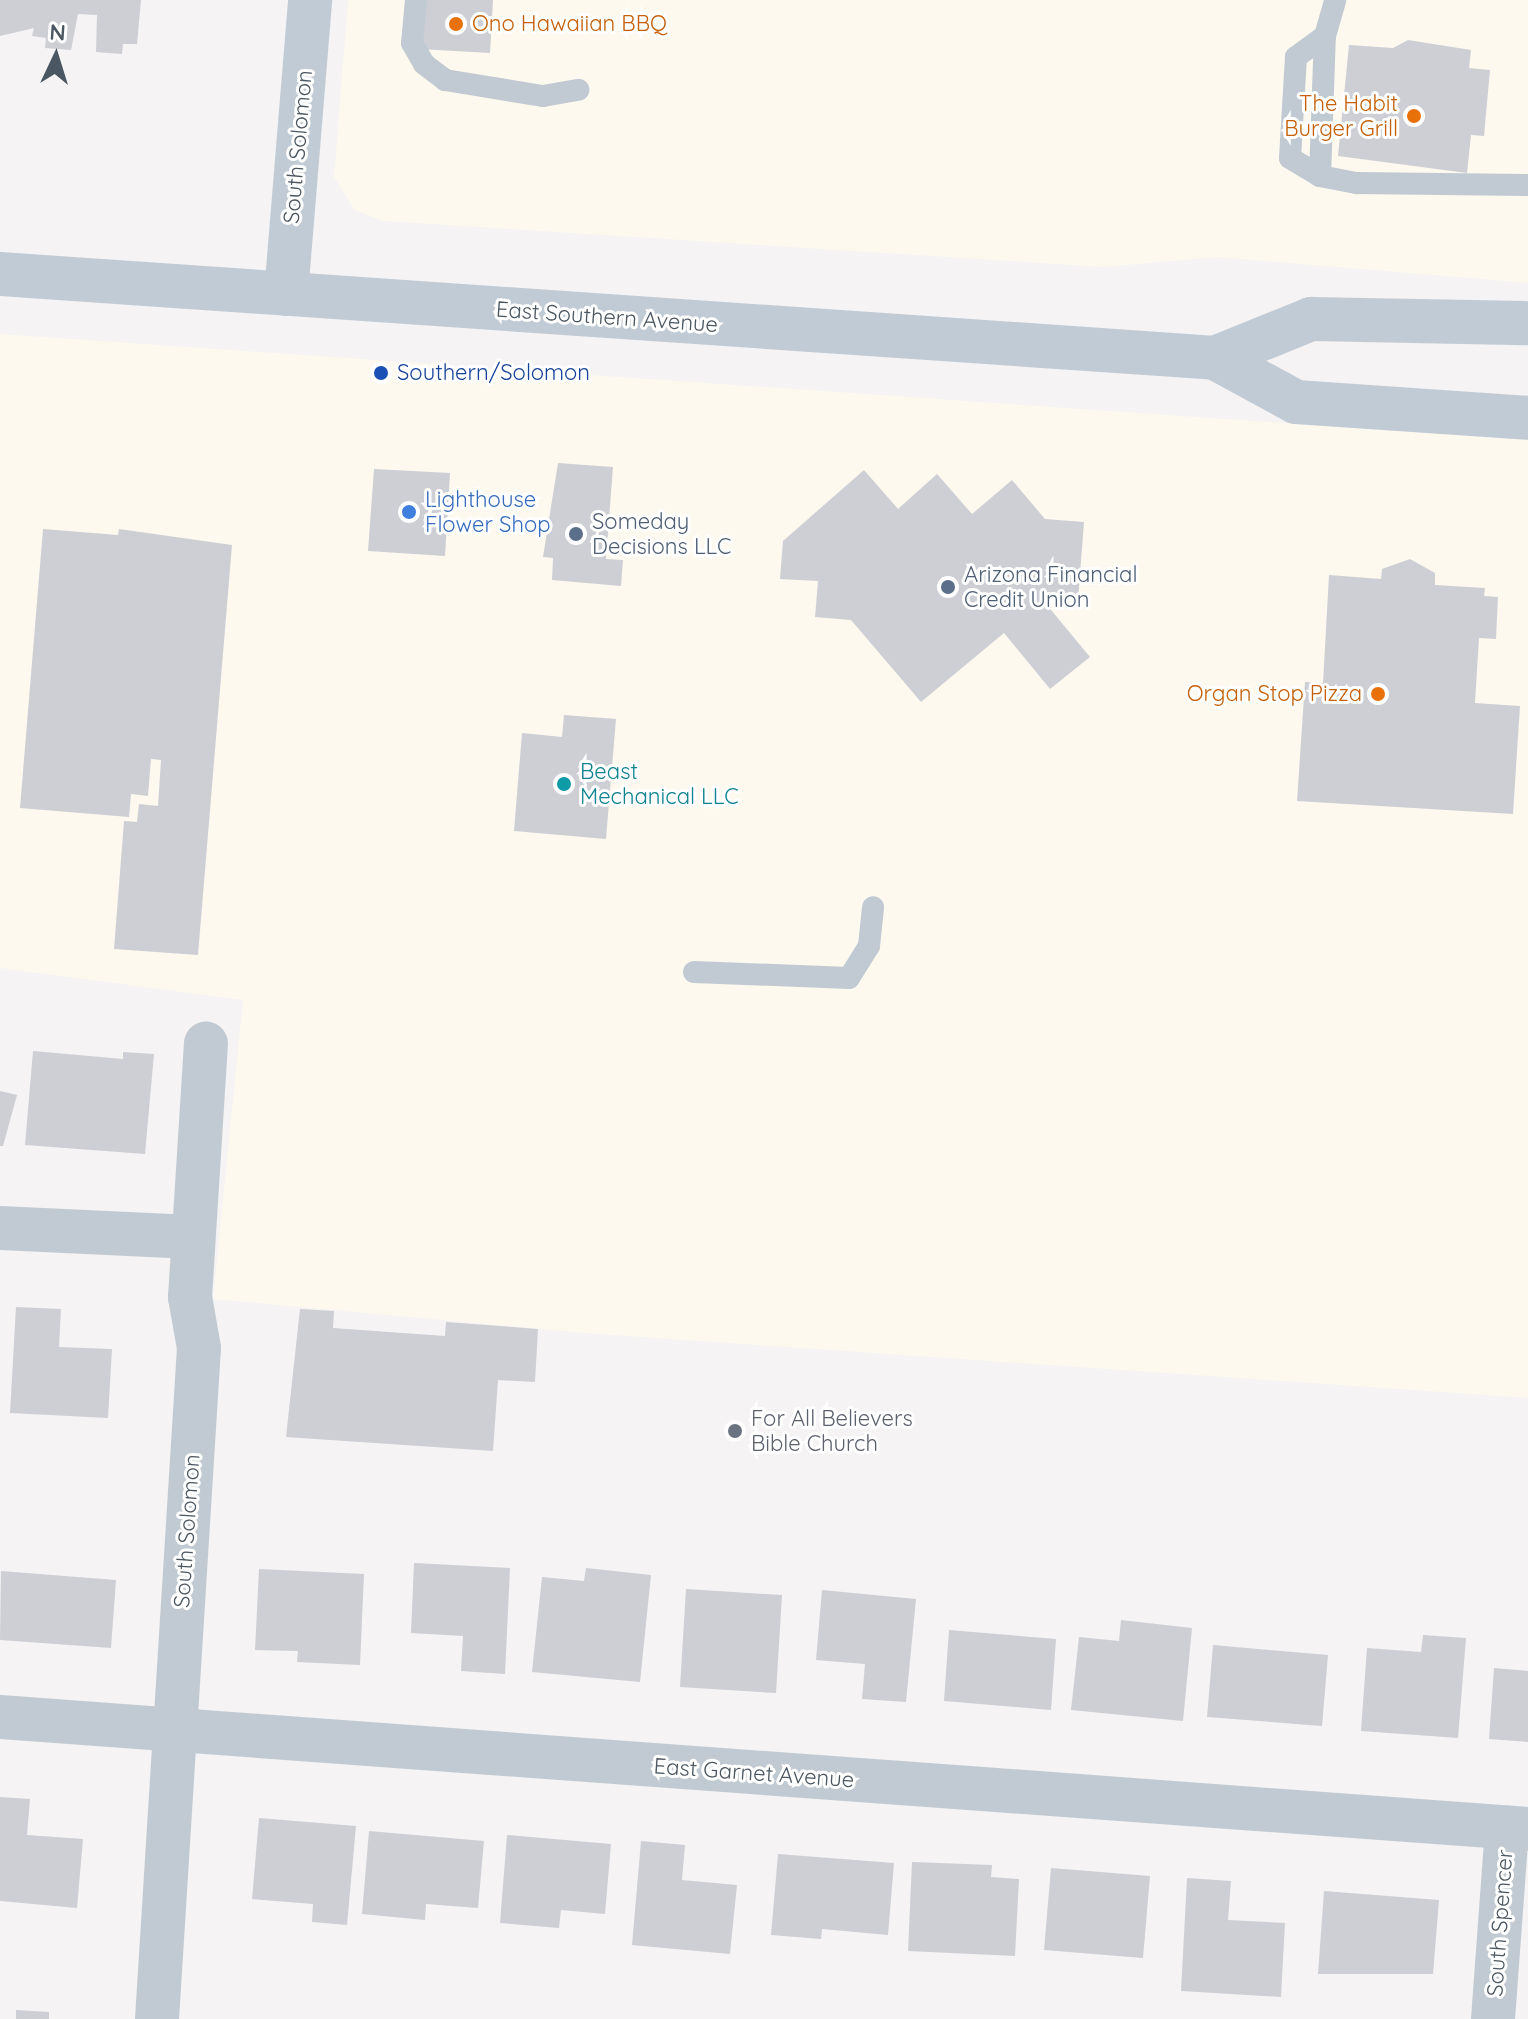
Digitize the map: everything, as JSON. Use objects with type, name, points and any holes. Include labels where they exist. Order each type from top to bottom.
[{"type":"main road","name":"South Solomon","points":[[286,294],[310,0]]},
{"type":"main road","name":"East Southern Avenue","points":[[0,274],[1215,358],[1296,402],[1523,416]]},
{"type":"main road","name":"East Southern Avenue","points":[[1215,358],[1311,319],[1528,323]]},
{"type":"street","name":"South Solomon","points":[[157,2019],[199,1348],[190,1297],[206,1044]]},
{"type":"street","points":[[0,1228],[192,1237]]},
{"type":"street","name":"East Garnet Avenue","points":[[0,1717],[1518,1828]]},
{"type":"street","name":"South Spencer","points":[[1493,2019],[1518,1828]]},
{"type":"lane","points":[[416,0],[412,43],[424,64],[445,80],[543,96],[578,90]]},
{"type":"lane","points":[[1335,0],[1325,36],[1296,57],[1290,158],[1320,176],[1446,188],[1528,185]]},
{"type":"lane","points":[[694,972],[849,978],[869,946],[873,907]]},
{"type":"shaded area","points":[[348,0],[1528,0],[1528,283],[1216,257],[1104,267],[383,221],[355,210],[334,177]]},
{"type":"shaded area","points":[[0,334],[1528,440],[1528,1398],[584,1333],[213,1299],[243,1000],[0,968]]},
{"type":"building","points":[[0,0],[141,0],[137,44],[123,44],[122,54],[96,52],[97,15],[78,14],[71,50],[45,48],[46,38],[32,36],[34,28],[0,36]]},
{"type":"building","name":"Ono Hawaiian BBQ","points":[[422,0],[493,0],[490,53],[419,49]]},
{"type":"building","name":"The Habit Burger Grill","points":[[1408,40],[1471,50],[1469,68],[1490,70],[1484,136],[1471,135],[1467,173],[1338,156],[1349,45],[1393,48]]},
{"type":"building","name":"Someday Decisions LLC","points":[[558,463],[613,467],[606,559],[623,560],[621,586],[552,580],[553,558],[543,557]]},
{"type":"building","name":"Lighthouse Flower Shop","points":[[374,469],[450,473],[445,556],[368,551]]},
{"type":"building","name":"Arizona Financial Credit Union","points":[[864,470],[898,509],[937,474],[972,514],[1012,480],[1045,519],[1084,522],[1078,600],[1051,592],[1042,599],[1090,657],[1050,689],[1004,633],[921,702],[851,620],[815,617],[818,581],[780,579],[783,541]]},
{"type":"building","points":[[43,529],[118,535],[119,529],[232,545],[198,955],[114,949],[124,821],[137,822],[139,804],[158,806],[161,760],[151,759],[148,796],[131,794],[129,817],[20,808]]},
{"type":"building","points":[[1410,559],[1435,573],[1435,585],[1485,588],[1484,596],[1498,597],[1496,639],[1479,638],[1475,703],[1520,706],[1513,814],[1297,801],[1305,682],[1323,683],[1329,575],[1381,579],[1382,569]]},
{"type":"building","name":"Beast Mechanical LLC","points":[[564,715],[616,719],[606,839],[514,831],[522,733],[562,737]]},
{"type":"building","points":[[33,1051],[123,1059],[123,1052],[154,1054],[145,1154],[25,1145]]},
{"type":"building","points":[[0,1091],[17,1095],[3,1146],[0,1146]]},
{"type":"building","points":[[16,1307],[61,1309],[59,1347],[112,1349],[108,1418],[10,1413]]},
{"type":"building","points":[[300,1309],[334,1311],[333,1328],[445,1336],[446,1322],[538,1329],[535,1382],[498,1380],[493,1451],[286,1437]]},
{"type":"building","points":[[414,1563],[510,1568],[505,1674],[461,1671],[463,1636],[411,1633]]},
{"type":"building","points":[[586,1568],[651,1575],[640,1682],[532,1672],[542,1577],[584,1581]]},
{"type":"building","points":[[259,1569],[364,1574],[360,1665],[297,1662],[298,1651],[255,1650]]},
{"type":"building","points":[[1,1571],[116,1580],[111,1648],[0,1640]]},
{"type":"building","points":[[686,1589],[782,1595],[776,1693],[680,1687]]},
{"type":"building","points":[[822,1590],[916,1599],[906,1702],[862,1699],[865,1664],[816,1660]]},
{"type":"building","points":[[1121,1620],[1192,1628],[1183,1721],[1071,1710],[1079,1637],[1119,1641]]},
{"type":"building","points":[[949,1630],[1056,1639],[1051,1710],[944,1701]]},
{"type":"building","points":[[1423,1635],[1466,1638],[1458,1738],[1361,1731],[1367,1648],[1421,1652]]},
{"type":"building","points":[[1213,1645],[1328,1655],[1322,1726],[1207,1717]]},
{"type":"building","points":[[1494,1668],[1528,1671],[1528,1742],[1489,1739]]},
{"type":"building","points":[[0,1797],[30,1799],[27,1835],[83,1839],[77,1908],[0,1901]]},
{"type":"building","points":[[259,1818],[356,1826],[347,1925],[312,1922],[313,1904],[252,1899]]},
{"type":"building","points":[[369,1831],[484,1841],[478,1908],[426,1904],[425,1920],[362,1914]]},
{"type":"building","points":[[507,1835],[611,1844],[605,1914],[561,1910],[559,1928],[500,1923]]},
{"type":"building","points":[[641,1841],[685,1845],[682,1880],[737,1885],[730,1954],[632,1945]]},
{"type":"building","points":[[778,1854],[894,1863],[888,1935],[822,1929],[821,1939],[771,1935]]},
{"type":"building","points":[[912,1862],[992,1865],[991,1877],[1019,1879],[1015,1956],[908,1951]]},
{"type":"building","points":[[1051,1868],[1150,1876],[1143,1958],[1044,1950]]},
{"type":"building","points":[[1187,1878],[1231,1881],[1228,1920],[1285,1923],[1281,1997],[1181,1991]]},
{"type":"building","points":[[1324,1891],[1439,1900],[1433,1974],[1318,1974]]},
{"type":"building","points":[[16,2010],[49,2012],[49,2019],[16,2019]]},
{"type":"place","name":"Ono Hawaiian BBQ","points":[[456,24]]},
{"type":"place","name":"The Habit Burger Grill","points":[[1414,116]]},
{"type":"place","name":"Southern/Solomon","points":[[381,373]]},
{"type":"place","name":"Lighthouse Flower Shop","points":[[409,512]]},
{"type":"place","name":"Someday Decisions LLC","points":[[576,534]]},
{"type":"place","name":"Arizona Financial Credit Union","points":[[948,587]]},
{"type":"place","name":"Organ Stop Pizza","points":[[1378,694]]},
{"type":"place","name":"Beast Mechanical LLC","points":[[564,784]]},
{"type":"place","name":"For All Believers Bible Church","points":[[735,1431]]}]
